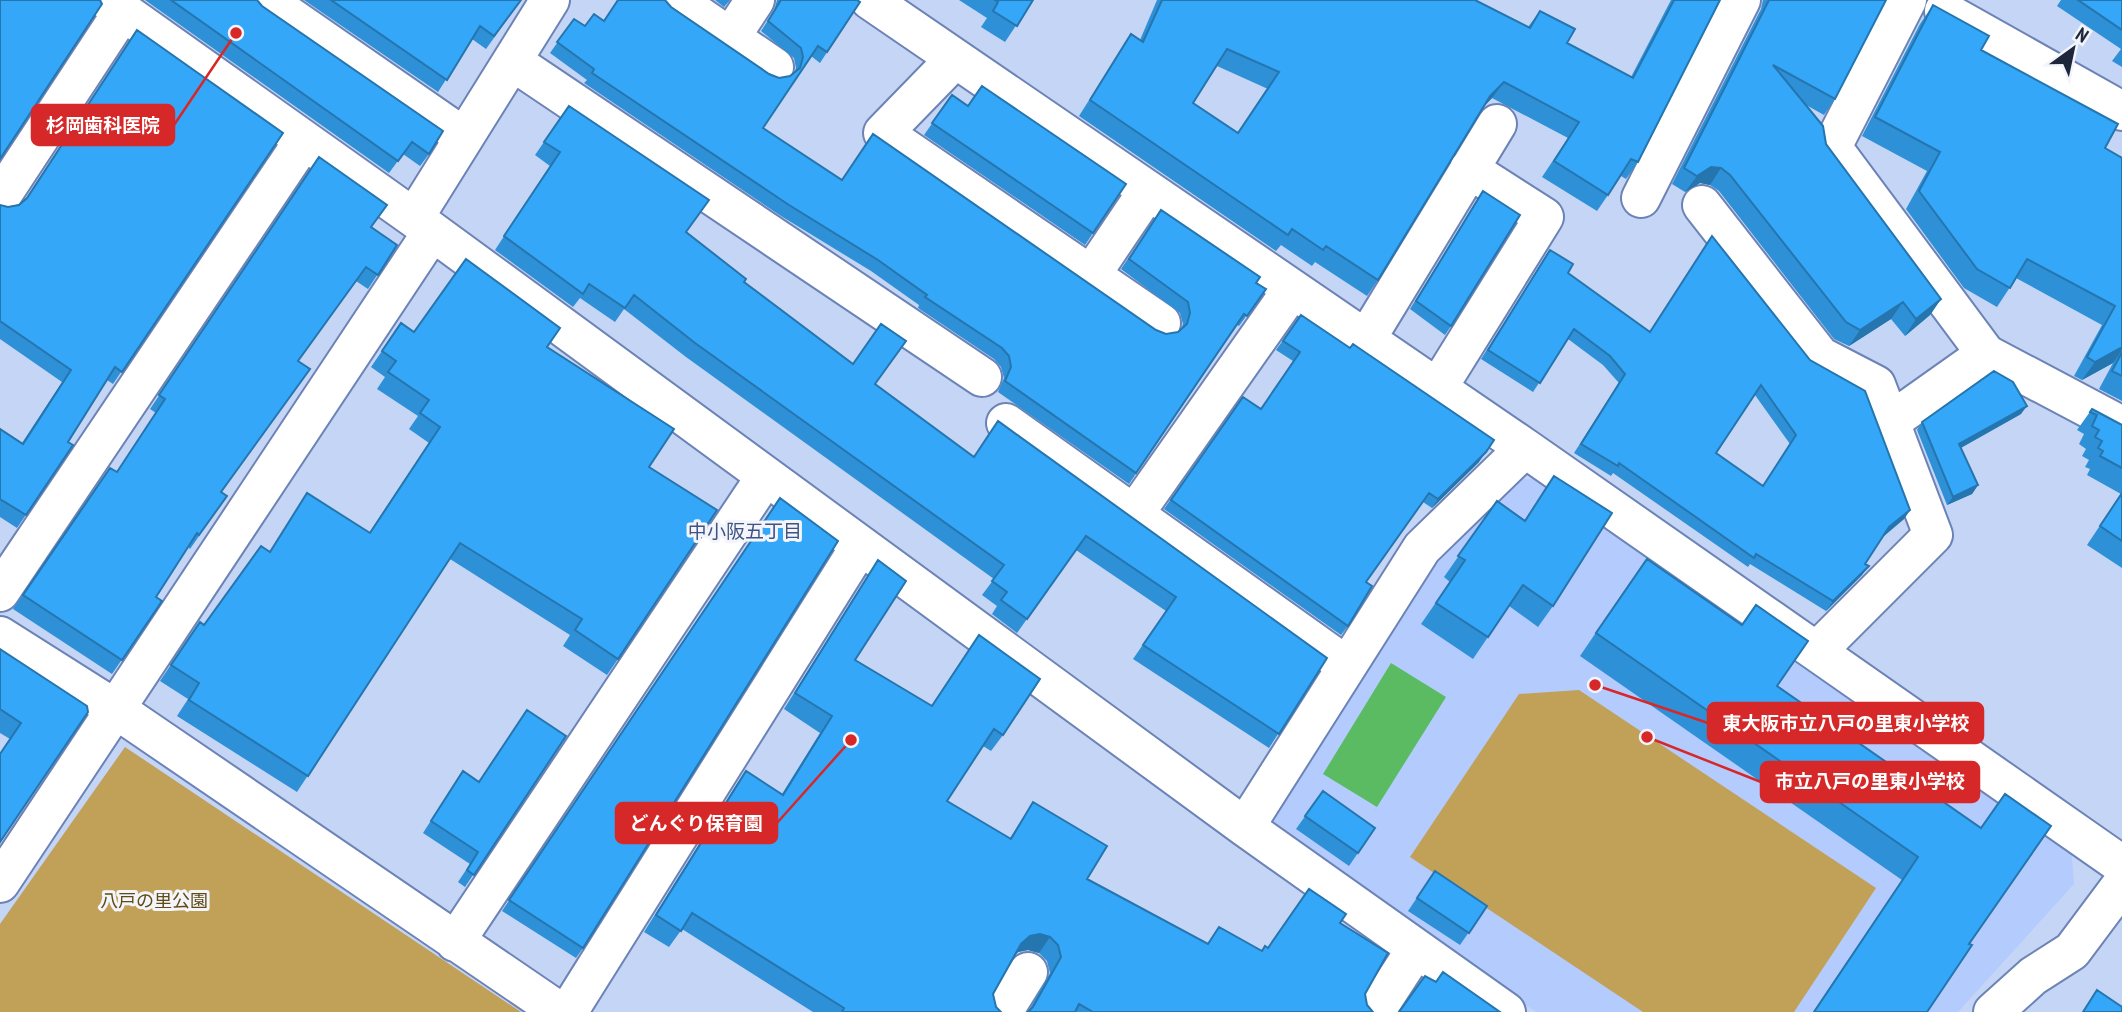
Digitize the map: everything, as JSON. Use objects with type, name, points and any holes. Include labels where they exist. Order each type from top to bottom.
[{"type":"street","points":[[266,0],[464,137]]},
{"type":"street","points":[[676,0],[774,67]]},
{"type":"street","points":[[730,38],[755,0]]},
{"type":"street","points":[[870,0],[1291,291],[1525,448],[2122,864]]},
{"type":"street","points":[[1641,198],[1741,0]]},
{"type":"street","points":[[1907,0],[1832,146],[1986,354],[2122,426]]},
{"type":"street","points":[[1924,0],[2122,111]]},
{"type":"street","points":[[0,883],[117,710],[423,225],[464,137],[548,1]]},
{"type":"street","points":[[0,198],[115,6],[423,225],[1245,827],[1506,1012]]},
{"type":"street","points":[[955,59],[883,133],[1161,323]]},
{"type":"street","points":[[512,61],[982,377]]},
{"type":"street","points":[[1365,341],[1497,124]]},
{"type":"street","points":[[0,592],[304,140]]},
{"type":"street","points":[[1437,389],[1544,217],[1469,169]]},
{"type":"street","points":[[1091,275],[1147,192]]},
{"type":"street","points":[[1702,205],[1820,356],[1876,385],[1933,535],[1816,652]]},
{"type":"street","points":[[1135,513],[1291,291]]},
{"type":"street","points":[[1890,422],[1986,354]]},
{"type":"street","points":[[1006,422],[1347,666]]},
{"type":"street","points":[[1245,827],[1422,548],[1525,448]]},
{"type":"street","points":[[455,942],[766,476]]},
{"type":"street","points":[[568,1012],[860,546]]},
{"type":"street","points":[[0,636],[117,710],[560,1012]]},
{"type":"street","points":[[1993,1012],[2033,976],[2072,951],[2122,884]]},
{"type":"street","points":[[1376,1012],[1416,949]]},
{"type":"street","points":[[1003,1012],[1028,972]]},
{"type":"shaded area","points":[[1514,479],[1536,479],[2071,845],[2074,884],[1958,1012],[1536,1012],[1276,835],[1271,816],[1437,553]]},
{"type":"shaded area","points":[[1391,663],[1446,697],[1377,807],[1323,774]]},
{"type":"green space","points":[[1579,690],[1876,888],[1794,1012],[1643,1012],[1410,857],[1519,694]]},
{"type":"green space","name":"八戸の里公園","points":[[125,747],[521,1012],[0,1012],[0,924]]},
{"type":"building","points":[[0,0],[100,0],[102,4],[0,159]]},
{"type":"building","points":[[171,0],[257,0],[443,131],[429,154],[412,142],[398,161]]},
{"type":"building","points":[[331,0],[521,0],[494,36],[480,26],[447,80]]},
{"type":"building","points":[[618,0],[665,0],[671,7],[769,74],[779,78],[790,76],[800,68],[803,57],[801,48],[768,21],[781,0],[857,0],[860,2],[827,52],[818,46],[763,128],[842,180],[873,134],[1156,330],[1166,334],[1178,332],[1187,324],[1190,313],[1188,302],[1129,259],[1161,210],[1260,277],[1256,283],[1266,289],[1247,316],[1244,314],[1136,473],[1005,381],[1011,367],[1009,356],[1002,348],[925,297],[927,295],[878,260],[789,205],[592,73],[594,69],[557,42],[574,19],[585,26],[594,14],[604,21]]},
{"type":"building","points":[[995,0],[1033,0],[1017,26],[993,11],[998,2]]},
{"type":"building","points":[[1162,0],[1475,0],[1530,28],[1540,11],[1575,29],[1567,43],[1633,78],[1674,0],[1720,0],[1638,162],[1631,159],[1608,195],[1554,161],[1579,122],[1504,82],[1490,96],[1378,280],[1326,246],[1323,250],[1292,229],[1288,235],[1090,100],[1131,34],[1143,42]],"holes":[[[1227,49],[1279,72],[1238,133],[1193,103]]]},
{"type":"building","points":[[1769,0],[1886,0],[1835,99],[1773,65],[1823,126],[1826,144],[1941,299],[1916,319],[1903,302],[1860,330],[1846,322],[1730,175],[1721,168],[1711,167],[1697,176],[1684,168]]},
{"type":"building","points":[[2078,0],[2122,0],[2122,30]]},
{"type":"building","points":[[1933,5],[1989,36],[1981,50],[2118,124],[2105,148],[2122,158],[2122,347],[2095,362],[2087,357],[2115,306],[2027,259],[2010,288],[1977,269],[1919,191],[1940,152],[1875,117]]},
{"type":"building","points":[[137,30],[283,133],[122,372],[115,367],[68,442],[73,445],[26,515],[0,499],[0,429],[23,444],[71,370],[0,321],[0,205],[19,205],[27,198]]},
{"type":"building","points":[[982,86],[1126,184],[1093,233],[932,123],[952,95],[968,106]]},
{"type":"building","points":[[569,106],[709,200],[686,232],[746,279],[744,282],[853,364],[881,324],[906,341],[875,384],[974,457],[998,421],[1327,658],[1279,734],[1143,645],[1176,597],[1086,536],[1027,619],[1001,600],[1007,592],[992,581],[1004,565],[695,343],[634,295],[625,308],[589,284],[583,294],[504,236],[560,152],[544,142]]},
{"type":"building","points":[[319,157],[387,205],[371,227],[397,245],[378,275],[366,267],[298,361],[310,369],[221,492],[227,496],[199,535],[197,533],[156,597],[162,601],[122,660],[23,595],[110,468],[117,472],[165,399],[159,395]]},
{"type":"building","points":[[1483,191],[1520,215],[1451,326],[1416,301]]},
{"type":"building","points":[[1712,236],[1810,360],[1865,391],[1910,510],[1889,527],[1865,564],[1869,566],[1833,601],[1756,554],[1754,558],[1619,463],[1618,466],[1581,444],[1625,374],[1610,356],[1574,329],[1540,383],[1488,350],[1550,250],[1573,264],[1568,273],[1650,332]],"holes":[[[1761,385],[1796,435],[1763,486],[1716,453]]]},
{"type":"building","points":[[466,259],[560,328],[547,347],[674,429],[649,467],[717,510],[618,659],[575,630],[582,619],[460,543],[308,776],[189,700],[199,683],[171,665],[200,622],[204,625],[261,546],[270,552],[307,493],[370,533],[440,427],[420,413],[429,400],[388,372],[396,361],[382,351],[401,323],[414,332]]},
{"type":"building","points":[[1301,315],[1350,348],[1353,344],[1494,440],[1486,452],[1438,499],[1429,493],[1366,582],[1372,586],[1348,626],[1171,500],[1243,397],[1261,409],[1300,352],[1283,341]]},
{"type":"building","points":[[2122,352],[2122,376],[2112,371]]},
{"type":"building","points":[[1994,371],[2013,382],[2027,406],[1959,444],[1978,485],[1953,497],[1922,422]]},
{"type":"building","points":[[2092,409],[2122,425],[2122,468],[2100,456],[2103,451],[2098,448],[2102,441],[2095,437],[2099,430],[2092,426],[2097,415],[2090,412]]},
{"type":"building","points":[[1554,476],[1612,513],[1553,606],[1523,585],[1488,637],[1436,603],[1465,560],[1458,556],[1497,501],[1525,521]]},
{"type":"building","points":[[2122,493],[2122,541],[2100,526]]},
{"type":"building","points":[[780,498],[838,541],[583,948],[509,900]]},
{"type":"building","points":[[1647,559],[1742,625],[1756,605],[1808,641],[1777,686],[1981,828],[2005,794],[2051,826],[1969,944],[1972,945],[1927,1012],[1814,1012],[1918,857],[1596,633]]},
{"type":"building","points":[[878,560],[906,581],[855,660],[932,706],[979,635],[1040,679],[1003,735],[994,729],[947,801],[1011,839],[1033,802],[1107,846],[1087,879],[1208,944],[1219,927],[1262,951],[1265,946],[1268,948],[1309,889],[1346,914],[1340,923],[1388,953],[1365,994],[1367,1005],[1373,1012],[1093,1012],[1079,1004],[1075,1012],[1028,1012],[1061,957],[1058,945],[1050,937],[1040,934],[1030,936],[1021,944],[993,994],[996,1007],[1001,1012],[842,1012],[844,1008],[692,913],[681,931],[656,915],[746,771],[783,795],[832,716],[795,693]]},
{"type":"building","points":[[0,649],[87,706],[88,712],[0,842],[0,754],[21,723],[0,709]]},
{"type":"building","points":[[527,710],[566,736],[474,875],[467,870],[478,852],[431,821],[463,771],[479,782]]},
{"type":"building","points":[[1323,791],[1375,828],[1358,853],[1305,816]]},
{"type":"building","points":[[1435,871],[1487,906],[1469,933],[1417,898]]},
{"type":"building","points":[[1443,972],[1500,1012],[1399,1012],[1425,976],[1436,982]]},
{"type":"building","points":[[2097,990],[2122,1007],[2122,1012],[2083,1012]]},
{"type":"place","name":"杉岡歯科医院","points":[[236,33]]},
{"type":"place","name":"東大阪市立八戸の里東小学校","points":[[1595,685]]},
{"type":"place","name":"市立八戸の里東小学校","points":[[1647,737]]},
{"type":"place","name":"どんぐり保育園","points":[[851,740]]},
{"type":"district","name":"中小阪五丁目","points":[[745,531]]}]
